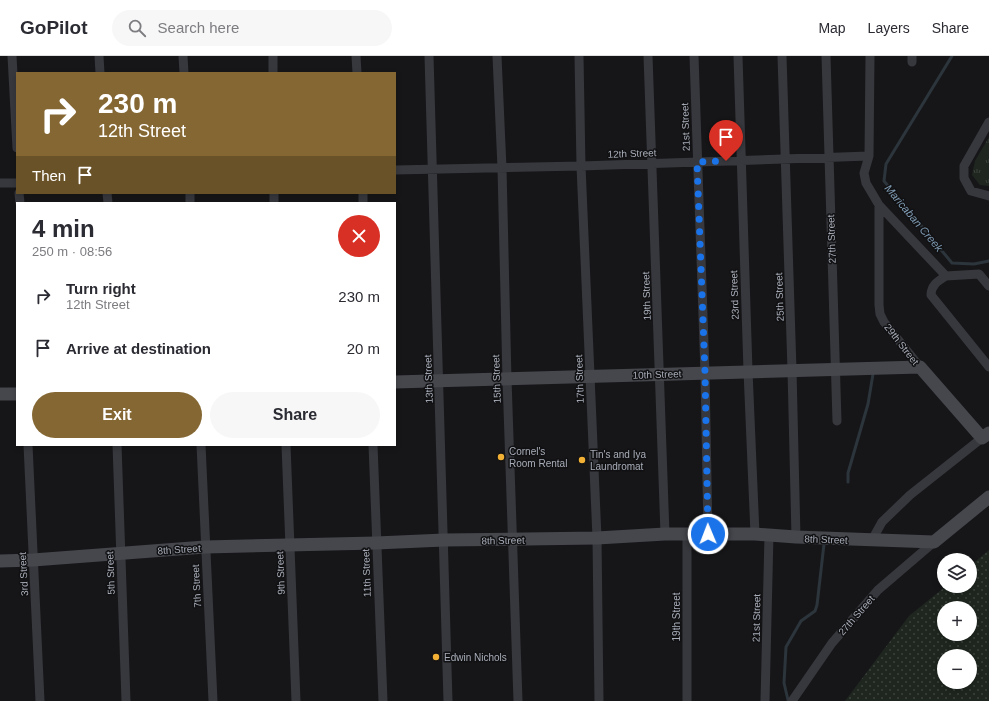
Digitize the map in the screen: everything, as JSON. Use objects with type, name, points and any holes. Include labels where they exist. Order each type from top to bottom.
[{"type":"street","points":[[12,56],[16,130]]},
{"type":"street","points":[[99,56],[100,72]]},
{"type":"street","points":[[183,56],[184,72]]},
{"type":"street","points":[[273,56],[273,72]]},
{"type":"street","points":[[356,56],[357,72]]},
{"type":"street","name":"13th Street","points":[[429,56],[448,701]]},
{"type":"street","name":"15th Street","points":[[497,56],[502,168],[507,379],[518,701]]},
{"type":"street","name":"17th Street","points":[[579,56],[581,166],[597,538],[599,701]]},
{"type":"street","name":"19th Street","points":[[648,56],[665,534]]},
{"type":"street","name":"21st Street","points":[[694,56],[705,373],[708,534]]},
{"type":"street","name":"23rd Street","points":[[738,56],[748,371],[755,534]]},
{"type":"street","name":"25th Street","points":[[782,56],[796,537]]},
{"type":"street","name":"27th Street","points":[[826,56],[837,421]]},
{"type":"street","points":[[870,56],[869,156],[864,178],[879,205],[946,276]]},
{"type":"street","points":[[989,122],[964,166],[964,178],[971,190],[989,196]]},
{"type":"street","name":"12th Street","points":[[396,170],[652,164],[869,156]]},
{"type":"street","points":[[0,183],[16,183]]},
{"type":"street","name":"29th Street","points":[[879,205],[880,314],[884,322],[920,367],[985,436]]},
{"type":"street","points":[[989,286],[979,274],[946,276],[934,285],[931,290],[931,295],[989,368]]},
{"type":"street","name":"10th Street","points":[[396,382],[920,367]]},
{"type":"street","points":[[0,394],[16,394]]},
{"type":"street","points":[[872,540],[882,522],[910,495],[985,436]]},
{"type":"street","name":"3rd Street","points":[[28,446],[40,701]]},
{"type":"street","name":"5th Street","points":[[117,446],[126,701]]},
{"type":"street","name":"7th Street","points":[[201,446],[213,701]]},
{"type":"street","name":"9th Street","points":[[286,446],[296,701]]},
{"type":"street","name":"11th Street","points":[[373,446],[382,701]]},
{"type":"street","points":[[934,542],[989,497]]},
{"type":"street","name":"8th Street","points":[[0,561],[33,560],[205,547],[376,544],[444,540],[597,538],[665,534],[755,534],[769,536],[934,542]]},
{"type":"street","name":"19th Street","points":[[686,534],[687,701]]},
{"type":"street","name":"21st Street","points":[[765,701],[769,536]]},
{"type":"street","name":"27th Street","points":[[792,701],[832,643],[873,596],[934,542]]},
{"type":"green space","points":[[989,137],[989,186],[980,185],[972,175],[975,161]]},
{"type":"green space","points":[[989,550],[989,701],[845,701],[909,616],[937,593],[977,593],[977,560]]},
{"type":"waterway","name":"Maricaban Creek","points":[[952,56],[886,164],[884,181],[952,263],[974,264],[989,261]]},
{"type":"waterway","points":[[848,482],[848,473],[868,404],[873,374]]},
{"type":"waterway","points":[[788,700],[784,683],[786,647],[801,621],[815,611],[824,544]]},
{"type":"place","name":"Cornel's Room Rental","points":[[501,457]]},
{"type":"place","name":"Tin's and Iya Laundromat","points":[[582,460]]},
{"type":"place","name":"Edwin Nichols","points":[[436,657]]},
{"type":"route","points":[[708,534],[705,373],[697,162],[726,161]]}]
